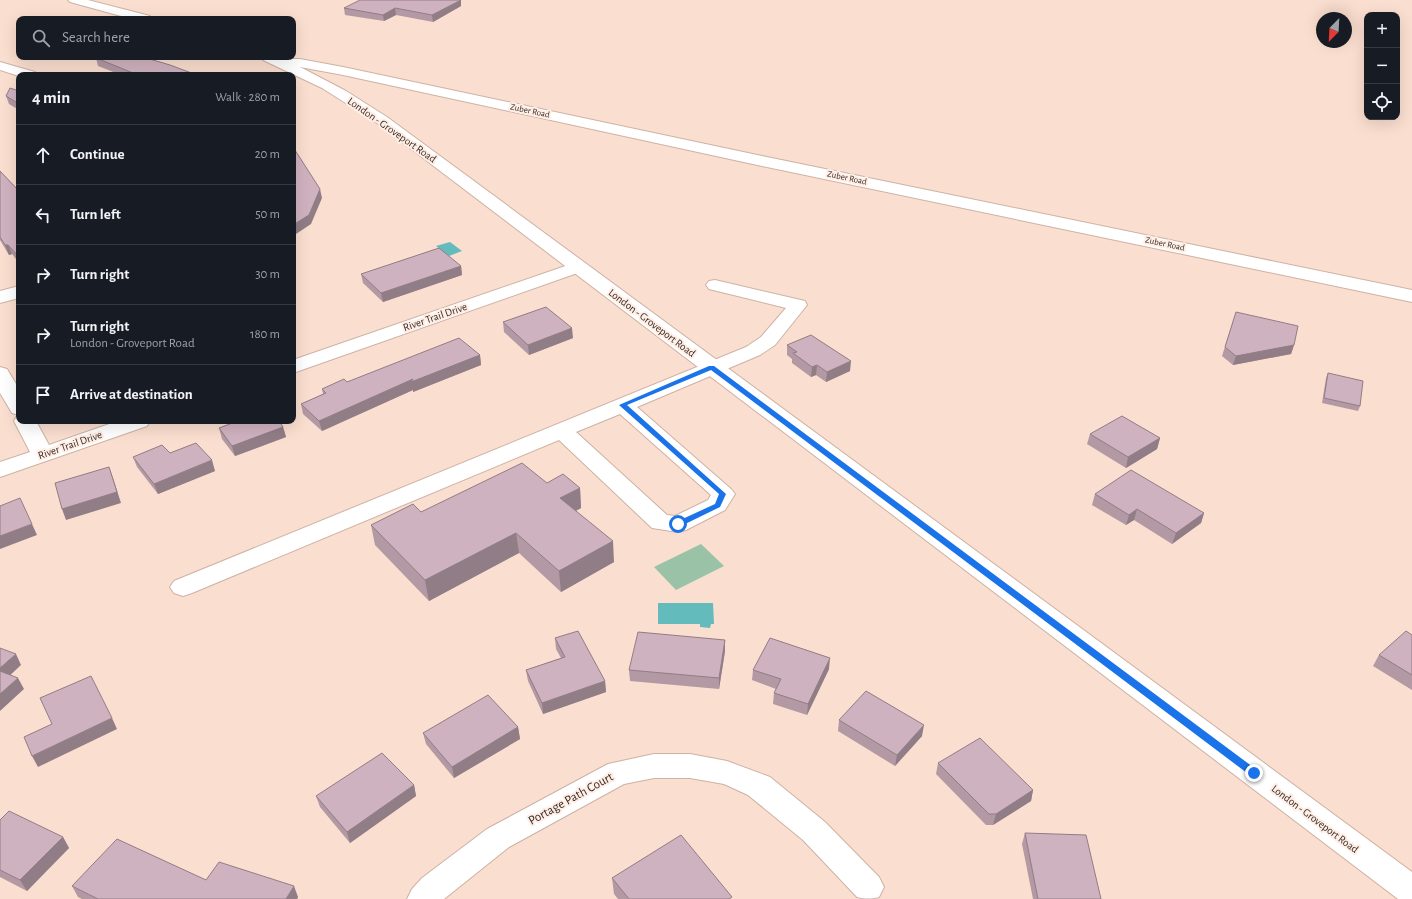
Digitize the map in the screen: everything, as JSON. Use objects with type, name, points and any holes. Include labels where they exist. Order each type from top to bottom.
[{"type":"street","points":[[74,0],[135,16]]},
{"type":"street","name":"London - Groveport Road","points":[[276,60],[356,102],[382,120],[1412,891]]},
{"type":"street","name":"Zuber Road","points":[[283,63],[300,63],[343,71],[762,161],[1412,296]]},
{"type":"street","points":[[0,66],[20,72]]},
{"type":"street","name":"River Trail Drive","points":[[296,366],[577,267]]},
{"type":"street","points":[[183,587],[753,350],[768,341],[798,305],[715,285]]},
{"type":"street","points":[[0,298],[16,293]]},
{"type":"street","points":[[0,373],[16,404]]},
{"type":"street","points":[[561,430],[660,522],[678,524],[717,505],[723,494],[622,405]]},
{"type":"street","points":[[27,424],[43,455]]},
{"type":"street","name":"River Trail Drive","points":[[0,470],[131,424]]},
{"type":"street","name":"Portage Path Court","points":[[423,899],[433,888],[498,838],[618,773],[654,766],[690,766],[727,773],[759,786],[814,832],[868,887]]},
{"type":"green space","points":[[701,544],[724,566],[676,590],[654,567]]},
{"type":"water","points":[[450,242],[462,251],[449,256],[436,246]]},
{"type":"water","points":[[658,603],[713,603],[714,624],[711,624],[710,628],[700,627],[700,624],[658,624]]},
{"type":"building","points":[[360,0],[461,0],[432,15],[395,8],[383,15],[344,8]]},
{"type":"building","points":[[101,60],[153,60],[189,72],[131,72]]},
{"type":"building","points":[[10,88],[16,90],[16,102],[6,96]]},
{"type":"building","points":[[296,152],[320,189],[309,215],[296,223]]},
{"type":"building","points":[[0,171],[16,188],[16,254],[8,245],[5,245],[0,237]]},
{"type":"building","points":[[439,248],[461,266],[381,293],[361,274]]},
{"type":"building","points":[[546,307],[572,328],[528,345],[503,322]]},
{"type":"building","points":[[1236,312],[1298,326],[1294,345],[1236,356],[1225,347]]},
{"type":"building","points":[[811,335],[851,361],[827,372],[817,365],[812,367],[793,353],[797,352],[787,345]]},
{"type":"building","points":[[459,338],[480,355],[411,382],[413,379],[319,421],[301,404],[326,393],[322,389],[344,379],[347,382]]},
{"type":"building","points":[[1328,373],[1363,381],[1360,406],[1324,398]]},
{"type":"building","points":[[1122,416],[1160,438],[1128,457],[1090,434]]},
{"type":"building","points":[[230,424],[281,424],[283,427],[232,446],[219,428]]},
{"type":"building","points":[[196,443],[212,460],[154,484],[133,457],[162,445],[170,453]]},
{"type":"building","points":[[522,463],[547,483],[563,474],[580,488],[560,498],[613,541],[559,571],[516,533],[425,580],[371,525],[413,504],[421,512]]},
{"type":"building","points":[[109,467],[117,492],[62,509],[55,483]]},
{"type":"building","points":[[1131,470],[1204,513],[1176,533],[1137,509],[1129,515],[1095,494]]},
{"type":"building","points":[[20,498],[32,524],[0,536],[0,506]]},
{"type":"building","points":[[578,631],[605,681],[542,703],[526,670],[565,657],[555,638]]},
{"type":"building","points":[[1406,631],[1412,635],[1412,675],[1379,655]]},
{"type":"building","points":[[638,632],[725,640],[719,678],[629,670]]},
{"type":"building","points":[[770,638],[830,658],[808,704],[774,693],[781,679],[753,670]]},
{"type":"building","points":[[0,648],[16,654],[0,668]]},
{"type":"building","points":[[0,671],[18,678],[0,694]]},
{"type":"building","points":[[91,676],[112,718],[32,756],[24,737],[52,724],[40,698]]},
{"type":"building","points":[[866,691],[924,725],[897,755],[839,720]]},
{"type":"building","points":[[488,695],[518,727],[452,767],[423,733]]},
{"type":"building","points":[[980,738],[1033,790],[996,814],[989,814],[938,763]]},
{"type":"building","points":[[382,753],[414,785],[347,832],[316,796]]},
{"type":"building","points":[[9,811],[63,837],[20,880],[0,870],[0,820]]},
{"type":"building","points":[[1025,833],[1086,835],[1101,899],[1038,899]]},
{"type":"building","points":[[681,835],[732,897],[729,899],[629,899],[612,878]]},
{"type":"building","points":[[117,839],[206,880],[219,862],[294,886],[286,899],[98,899],[72,886]]},
{"type":"route","points":[[678,524],[717,505],[723,494],[622,405],[712,368],[1254,773]]}]
